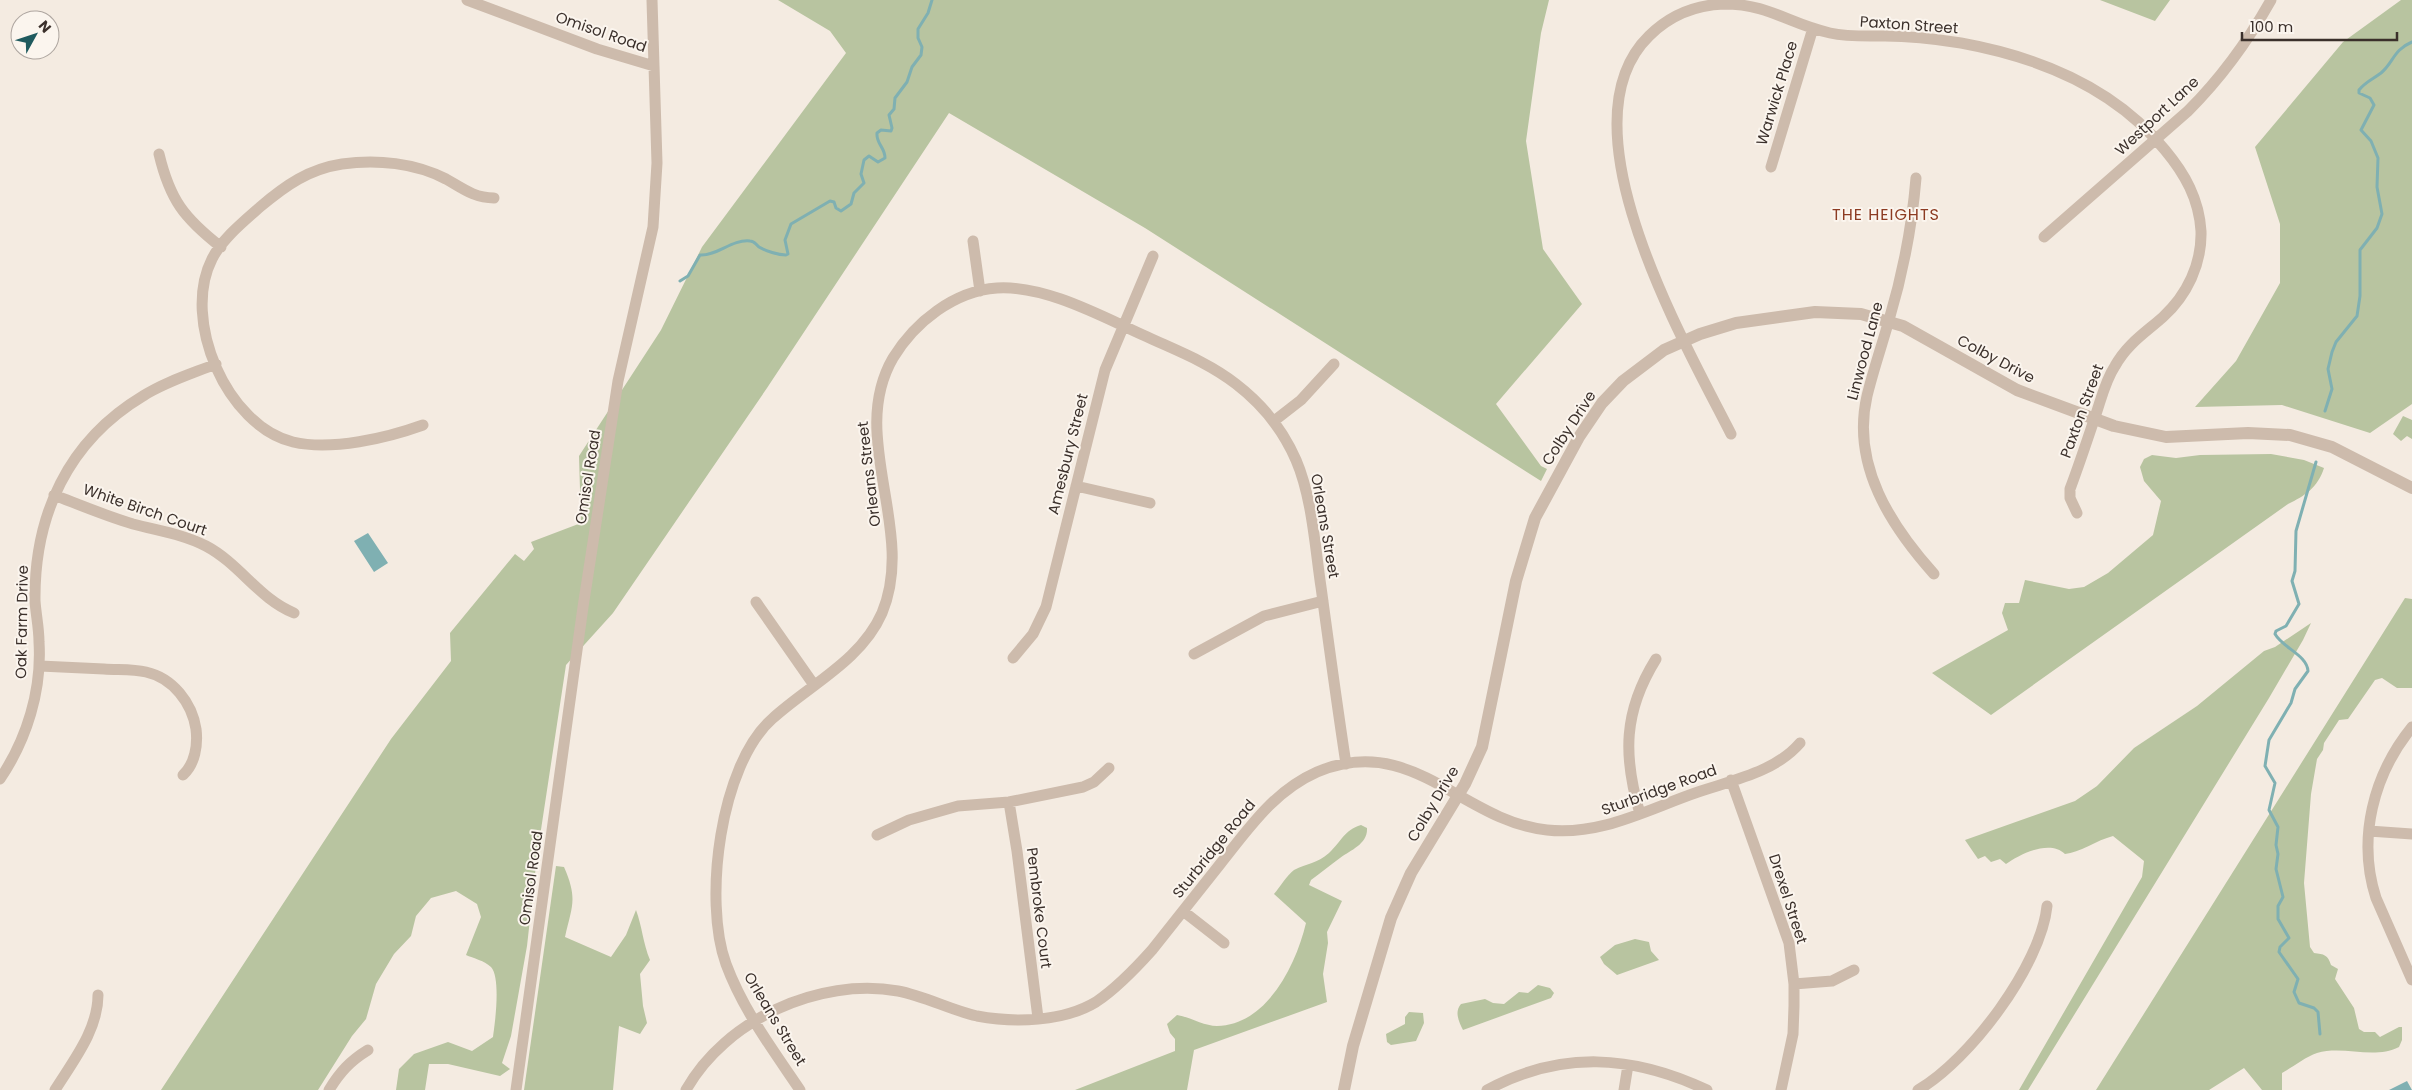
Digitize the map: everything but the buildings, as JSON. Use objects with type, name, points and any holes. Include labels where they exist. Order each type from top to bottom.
[{"type":"street","name":"Omisol Road","points":[[467,0],[597,49],[654,66],[657,163],[653,227],[618,381],[583,607],[516,1090]]},
{"type":"street","points":[[652,0],[654,66]]},
{"type":"street","name":"Westport Lane","points":[[2044,237],[2188,111],[2230,65],[2271,0]]},
{"type":"street","name":"Paxton Street","points":[[1731,434],[1684,341],[1643,247],[1625,193],[1618,143],[1618,109],[1619,93],[1627,68],[1644,41],[1658,27],[1683,12],[1702,7],[1743,5],[1765,9],[1812,28],[1850,36],[1920,38],[1960,43],[2025,59],[2090,86],[2127,111],[2157,139],[2181,170],[2194,197],[2201,230],[2198,260],[2184,293],[2172,309],[2140,334],[2117,361],[2108,377],[2070,489],[2070,498],[2077,513]]},
{"type":"street","name":"Warwick Place","points":[[1771,167],[1812,28]]},
{"type":"street","points":[[159,154],[163,171],[178,206],[201,232],[221,247]]},
{"type":"street","points":[[423,425],[386,436],[328,445],[293,442],[266,430],[252,420],[229,393],[216,364],[203,324],[202,314],[206,277],[212,259],[243,222],[295,179],[323,168],[369,163],[410,166],[446,179],[472,195],[494,198]]},
{"type":"street","name":"Linwood Lane","points":[[1916,178],[1908,246],[1889,321],[1866,397],[1864,430],[1866,451],[1877,492],[1887,514],[1917,555],[1934,574]]},
{"type":"street","points":[[973,241],[980,291]]},
{"type":"street","name":"Amesbury Street","points":[[1013,658],[1033,634],[1046,607],[1105,370],[1153,256]]},
{"type":"street","name":"Orleans Street","points":[[800,1090],[755,1022],[726,965],[717,925],[717,881],[725,818],[734,780],[748,747],[771,720],[863,644],[873,630],[886,599],[892,575],[893,538],[881,465],[877,410],[885,375],[902,345],[923,323],[949,303],[980,291],[996,288],[1029,291],[1083,308],[1218,371],[1255,400],[1274,421],[1286,440],[1302,478],[1323,601],[1346,764]]},
{"type":"street","name":"Colby Drive","points":[[1344,1090],[1356,1037],[1391,918],[1411,873],[1458,795],[1482,747],[1516,581],[1528,536],[1579,437],[1602,403],[1638,368],[1664,350],[1720,326],[1804,313],[1846,312],[1889,321],[1919,334],[1960,360],[2017,390],[2127,430],[2166,437],[2262,433],[2298,437],[2347,453],[2412,488]]},
{"type":"street","name":"Oak Farm Drive","points":[[0,779],[4,764],[29,719],[40,666],[36,578],[42,531],[54,495],[82,450],[108,422],[126,407],[169,383],[216,364]]},
{"type":"street","points":[[1274,421],[1301,400],[1334,364]]},
{"type":"street","points":[[1076,486],[1150,504]]},
{"type":"street","name":"White Birch Court","points":[[54,495],[108,516],[173,532],[200,543],[225,558],[273,603],[294,613]]},
{"type":"street","points":[[1194,654],[1264,616],[1323,601]]},
{"type":"street","points":[[756,602],[814,685]]},
{"type":"street","points":[[1640,814],[1629,768],[1629,724],[1639,690],[1656,660]]},
{"type":"street","points":[[40,666],[144,671],[164,679],[174,686],[189,708],[196,730],[193,758],[189,770],[183,775]]},
{"type":"street","points":[[2412,727],[2396,748],[2382,775],[2375,794],[2369,831],[2368,854],[2372,885],[2379,908],[2412,980]]},
{"type":"street","name":"Sturbridge Road","points":[[686,1090],[711,1056],[755,1022],[790,1004],[823,994],[864,988],[898,991],[977,1016],[1002,1019],[1038,1018],[1060,1014],[1095,1002],[1135,970],[1275,798],[1303,779],[1320,771],[1346,764],[1367,762],[1400,766],[1426,776],[1510,822],[1547,830],[1568,831],[1601,827],[1774,765],[1792,752],[1800,742]]},
{"type":"street","points":[[877,836],[933,812],[958,806],[1009,802],[1083,787],[1094,782],[1109,768]]},
{"type":"street","name":"Drexel Street","points":[[1731,780],[1783,921],[1789,943],[1794,984],[1793,1034],[1781,1090]]},
{"type":"street","name":"Pembroke Court","points":[[1009,802],[1018,851],[1038,1018]]},
{"type":"street","points":[[2369,831],[2412,834]]},
{"type":"street","points":[[1918,1090],[1953,1064],[1979,1037],[1994,1017],[2037,944],[2044,924],[2047,906]]},
{"type":"street","points":[[1183,911],[1224,943]]},
{"type":"street","points":[[1794,984],[1832,980],[1854,970]]},
{"type":"street","points":[[55,1090],[93,1026],[98,1006],[98,995]]},
{"type":"street","points":[[329,1090],[341,1071],[351,1060],[368,1050]]},
{"type":"street","points":[[1487,1090],[1542,1067],[1582,1062],[1628,1065],[1664,1072],[1707,1090]]},
{"type":"street","points":[[1624,1090],[1628,1065]]},
{"type":"green space","points":[[778,0],[1549,0],[1541,33],[1526,141],[1543,249],[1582,304],[1496,404],[1541,466],[1547,469],[1541,481],[1145,228],[949,113],[767,388],[613,613],[566,665],[537,856],[527,946],[511,1036],[502,1063],[510,1069],[500,1076],[448,1064],[429,1064],[425,1090],[396,1090],[399,1069],[414,1054],[448,1042],[472,1051],[493,1037],[497,1001],[494,973],[486,963],[466,955],[481,917],[477,904],[456,891],[431,898],[416,916],[411,936],[394,954],[376,984],[366,1019],[352,1036],[318,1090],[161,1090],[391,739],[451,661],[450,633],[515,554],[524,561],[534,549],[531,542],[581,523],[579,456],[661,330],[702,247],[846,53],[830,31]]},
{"type":"green space","points":[[2100,0],[2170,0],[2155,21]]},
{"type":"green space","points":[[2401,0],[2412,0],[2412,404],[2370,433],[2282,405],[2195,407],[2236,361],[2280,283],[2280,224],[2255,147],[2343,42]]},
{"type":"green space","points":[[2403,416],[2412,420],[2412,439],[2407,436],[2401,441],[2393,434]]},
{"type":"green space","points":[[2271,454],[2304,460],[2324,468],[2314,486],[2300,498],[2288,504],[1991,715],[1932,673],[2008,630],[2002,613],[2005,603],[2019,603],[2025,580],[2069,589],[2084,587],[2108,573],[2153,535],[2161,501],[2144,481],[2140,467],[2144,459],[2152,455],[2176,458],[2200,455]]},
{"type":"green space","points":[[2405,598],[2412,599],[2412,688],[2397,688],[2382,678],[2375,680],[2348,719],[2339,720],[2324,743],[2323,750],[2317,759],[2311,794],[2304,883],[2310,947],[2314,953],[2325,956],[2331,965],[2338,969],[2335,979],[2354,1008],[2359,1029],[2364,1032],[2375,1032],[2380,1037],[2402,1027],[2402,1040],[2399,1047],[2389,1051],[2369,1053],[2327,1051],[2317,1053],[2282,1073],[2282,1090],[2262,1090],[2244,1068],[2209,1090],[2096,1090]]},
{"type":"green space","points":[[2311,623],[2269,698],[2028,1090],[2019,1090],[2142,877],[2144,861],[2113,836],[2065,854],[2051,848],[2027,852],[2006,864],[2000,859],[1991,862],[1985,856],[1978,859],[1965,840],[2075,801],[2097,786],[2134,748],[2197,706],[2264,651],[2275,647]]},
{"type":"green space","points":[[1361,825],[1367,828],[1367,834],[1362,842],[1311,880],[1309,885],[1342,901],[1327,932],[1328,943],[1323,974],[1327,1002],[1194,1050],[1187,1090],[1075,1090],[1175,1051],[1175,1039],[1170,1033],[1167,1024],[1177,1015],[1207,1025],[1217,1026],[1235,1023],[1251,1015],[1264,1004],[1287,974],[1295,957],[1306,923],[1274,894],[1294,870],[1325,857],[1347,833]]},
{"type":"green space","points":[[556,866],[564,867],[571,887],[572,902],[565,937],[611,957],[626,935],[636,910],[650,960],[640,974],[643,1006],[647,1023],[640,1034],[619,1026],[613,1090],[524,1090]]},
{"type":"green space","points":[[1635,939],[1649,942],[1651,951],[1659,960],[1617,975],[1604,964],[1600,957],[1615,945]]},
{"type":"green space","points":[[1538,985],[1550,988],[1554,993],[1551,998],[1463,1030],[1458,1014],[1461,1004],[1485,999],[1493,1003],[1504,1004],[1519,992],[1528,993]]},
{"type":"green space","points":[[1409,1012],[1423,1013],[1424,1023],[1416,1041],[1391,1045],[1387,1042],[1386,1034],[1405,1024],[1405,1017]]},
{"type":"water","points":[[368,533],[388,563],[374,572],[354,541]]},
{"type":"water","points":[[2407,1081],[2412,1090],[2389,1090]]},
{"type":"waterway","points":[[680,281],[688,276],[700,255],[712,253],[737,242],[752,241],[765,250],[786,255],[788,254],[785,240],[791,224],[830,201],[834,202],[836,208],[841,211],[851,204],[854,193],[864,183],[861,174],[864,160],[869,156],[878,162],[885,158],[877,133],[881,130],[891,131],[889,115],[894,109],[895,98],[907,82],[912,67],[921,55],[922,47],[918,38],[918,29],[928,13],[932,0]]},
{"type":"waterway","points":[[2325,411],[2332,389],[2328,369],[2332,352],[2336,342],[2357,316],[2360,296],[2360,250],[2377,228],[2382,214],[2377,187],[2378,158],[2371,141],[2361,130],[2374,105],[2370,98],[2359,93],[2359,90],[2381,73],[2397,52],[2412,42]]},
{"type":"waterway","points":[[2316,462],[2296,531],[2295,571],[2292,581],[2299,604],[2286,626],[2276,631],[2275,634],[2304,660],[2308,671],[2295,689],[2291,703],[2269,740],[2265,766],[2275,783],[2269,810],[2278,827],[2276,869],[2283,897],[2278,906],[2278,919],[2289,938],[2280,947],[2279,952],[2298,979],[2294,992],[2299,1003],[2314,1008],[2318,1012],[2320,1034]]},
{"type":"district","name":"THE HEIGHTS","points":[[1886,214]]}]
